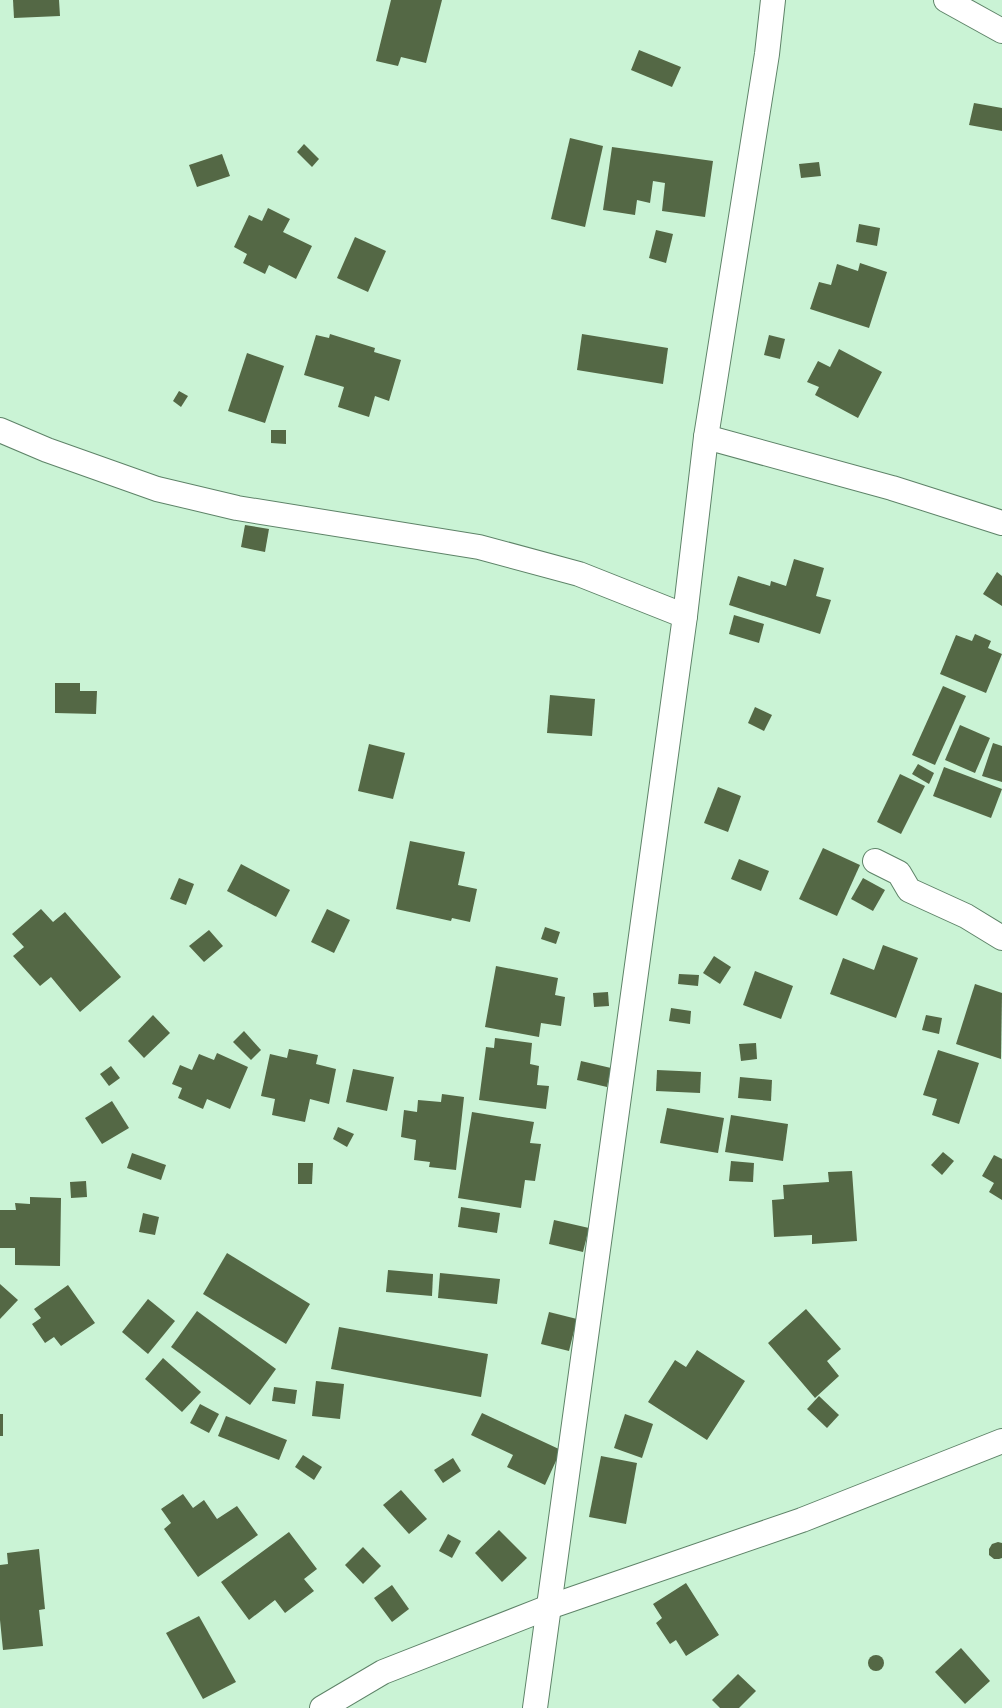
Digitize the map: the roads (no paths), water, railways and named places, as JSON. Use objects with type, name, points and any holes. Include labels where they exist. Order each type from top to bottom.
[{"type":"street","points":[[535,1708],[685,616],[706,438],[766,64],[773,0]]},
{"type":"street","points":[[946,0],[1002,31]]},
{"type":"street","points":[[0,430],[46,450],[157,489],[237,508],[479,547],[579,574],[685,616]]},
{"type":"street","points":[[706,438],[892,488],[1002,523]]},
{"type":"street","points":[[875,861],[899,873],[909,890],[966,916],[1002,938]]},
{"type":"street","points":[[322,1708],[383,1672],[549,1607],[802,1520],[1002,1441]]}]
